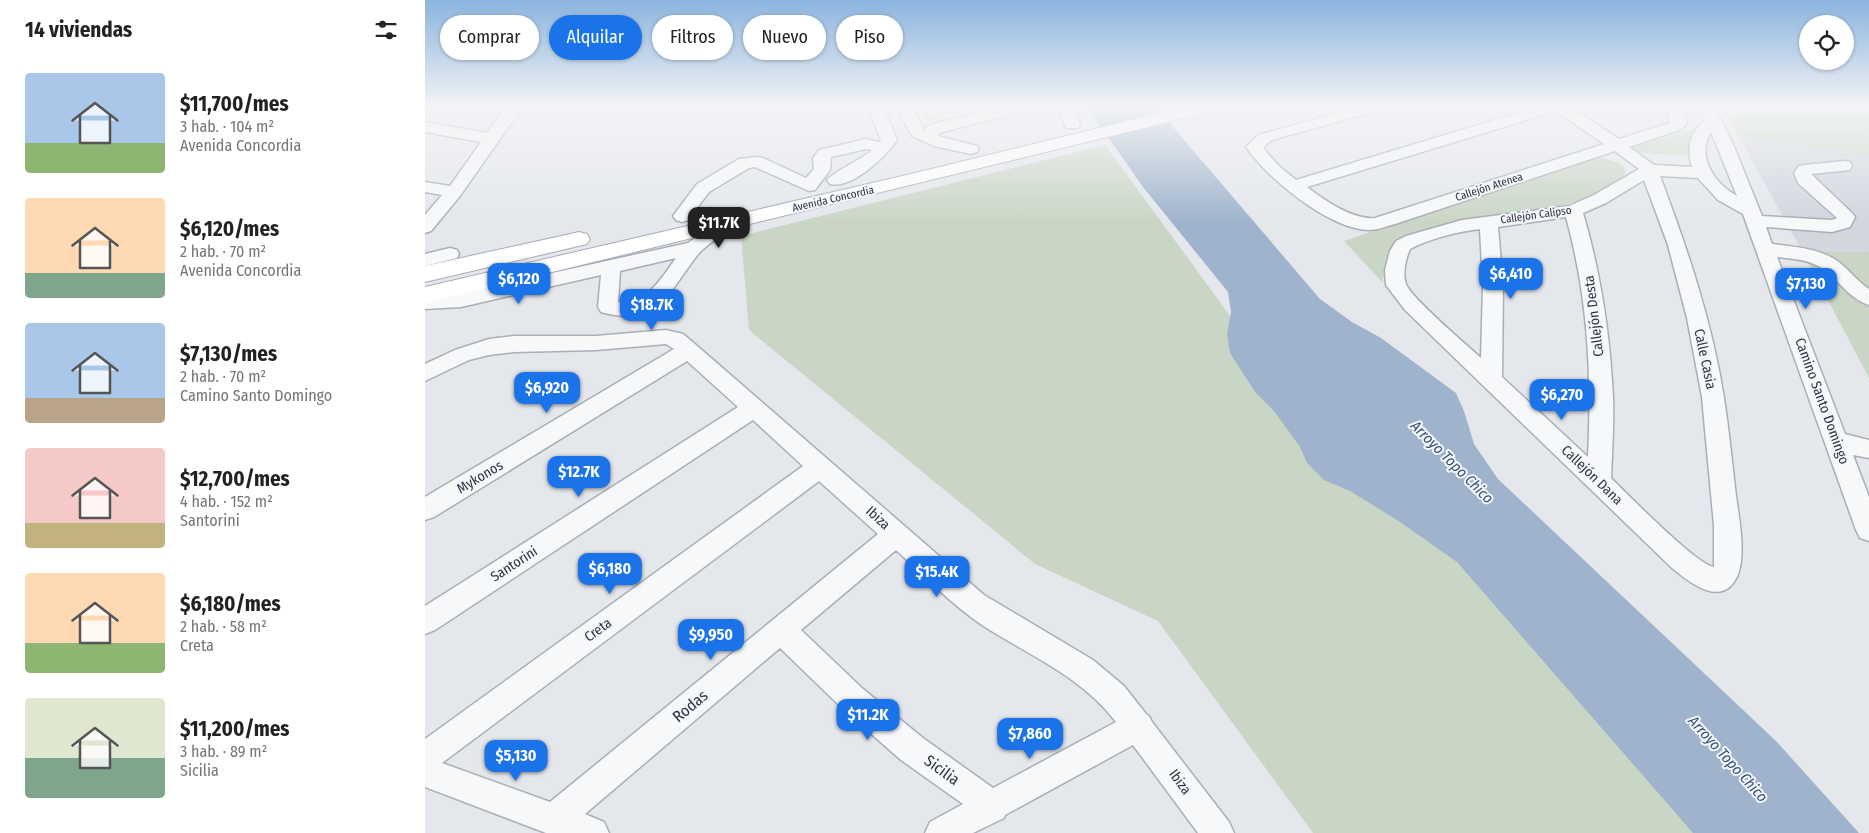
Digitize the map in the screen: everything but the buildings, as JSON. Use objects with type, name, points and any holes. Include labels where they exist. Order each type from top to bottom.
[{"type":"main road","name":"Avenida Concordia","points":[[425,274],[971,149],[997,145]]},
{"type":"main road","name":"Avenida Concordia","points":[[425,295],[725,225],[1029,145]]},
{"type":"street","points":[[425,227],[454,192],[488,145]]},
{"type":"street","points":[[682,216],[703,188],[745,163],[757,162],[809,186],[822,170],[821,158],[825,153],[862,145]]},
{"type":"street","points":[[836,180],[867,163],[886,145]]},
{"type":"street","points":[[950,145],[971,149]]},
{"type":"street","points":[[1256,145],[1254,147],[1260,155],[1293,186],[1429,145]]},
{"type":"street","name":"Callejón Atenea","points":[[1293,186],[1310,199],[1336,214],[1367,224],[1389,220],[1614,145]]},
{"type":"street","points":[[1618,145],[1643,164],[1701,167]]},
{"type":"street","points":[[1697,145],[1701,167],[1710,183],[1753,216],[1832,226],[1844,223],[1846,217],[1804,179],[1802,173],[1805,170],[1845,166]]},
{"type":"street","name":"Camino Santo Domingo","points":[[1723,145],[1753,216],[1869,530]]},
{"type":"street","name":"Callejón Calipso","points":[[1396,286],[1396,260],[1403,245],[1429,234],[1489,221],[1539,217],[1573,211],[1600,199],[1643,164]]},
{"type":"street","name":"Calle Casia","points":[[1643,164],[1677,245],[1697,318],[1713,397],[1727,526],[1728,564],[1725,574],[1719,579],[1705,578]]},
{"type":"street","points":[[425,186],[454,192]]},
{"type":"street","name":"Callejón Desta","points":[[1573,211],[1586,256],[1595,305],[1602,399],[1599,482]]},
{"type":"street","points":[[1489,221],[1493,286],[1491,379]]},
{"type":"street","points":[[629,341],[635,325],[648,305],[666,286],[694,248],[725,225]]},
{"type":"street","points":[[425,302],[461,300],[694,248]]},
{"type":"street","points":[[1765,249],[1811,256],[1827,263],[1853,288],[1869,298]]},
{"type":"street","points":[[425,260],[450,254]]},
{"type":"street","points":[[596,343],[605,326],[611,268]]},
{"type":"street","name":"Callejón Dana","points":[[1396,286],[1412,305],[1681,560],[1705,578]]},
{"type":"street","points":[[608,307],[623,310],[648,305]]},
{"type":"street","name":"Ibiza","points":[[425,372],[462,354],[489,347],[514,344],[596,343],[672,338],[689,350],[982,609],[1083,670],[1114,696],[1139,726],[1218,833]]},
{"type":"street","name":"Mykonos","points":[[425,510],[689,350]]},
{"type":"street","name":"Santorini","points":[[425,621],[754,408]]},
{"type":"street","points":[[1838,442],[1869,449]]},
{"type":"street","name":"Creta","points":[[425,757],[820,467]]},
{"type":"street","name":"Rodas","points":[[553,820],[895,534]]},
{"type":"street","name":"Sicilia","points":[[781,630],[853,699],[912,749],[993,807]]},
{"type":"street","points":[[941,833],[993,807],[1139,726]]},
{"type":"street","points":[[425,772],[593,833]]},
{"type":"shaded area","points":[[1743,145],[1803,145],[1869,155],[1869,252],[1802,251]]},
{"type":"green space","points":[[1105,145],[1277,380],[1330,397],[1703,833],[1313,833],[1158,621],[1035,564],[749,330],[741,236]]},
{"type":"green space","points":[[1637,145],[1692,145],[1689,155],[1642,153],[1630,147]]},
{"type":"green space","points":[[1803,145],[1869,145],[1869,155]]},
{"type":"green space","points":[[1595,156],[1616,162],[1624,167],[1625,174],[1610,186],[1595,194],[1566,205],[1459,221],[1395,241],[1382,282],[1344,241]]},
{"type":"green space","points":[[1802,251],[1869,252],[1869,378]]},
{"type":"water","name":"Arroyo Topo Chico","points":[[1113,145],[1188,145],[1320,299],[1352,322],[1381,338],[1456,393],[1464,411],[1474,444],[1498,479],[1776,741],[1859,833],[1693,833],[1457,562],[1400,522],[1350,491],[1324,480],[1307,463],[1300,447],[1274,411],[1255,392],[1230,353],[1227,334],[1231,312],[1228,292],[1143,187]]}]
